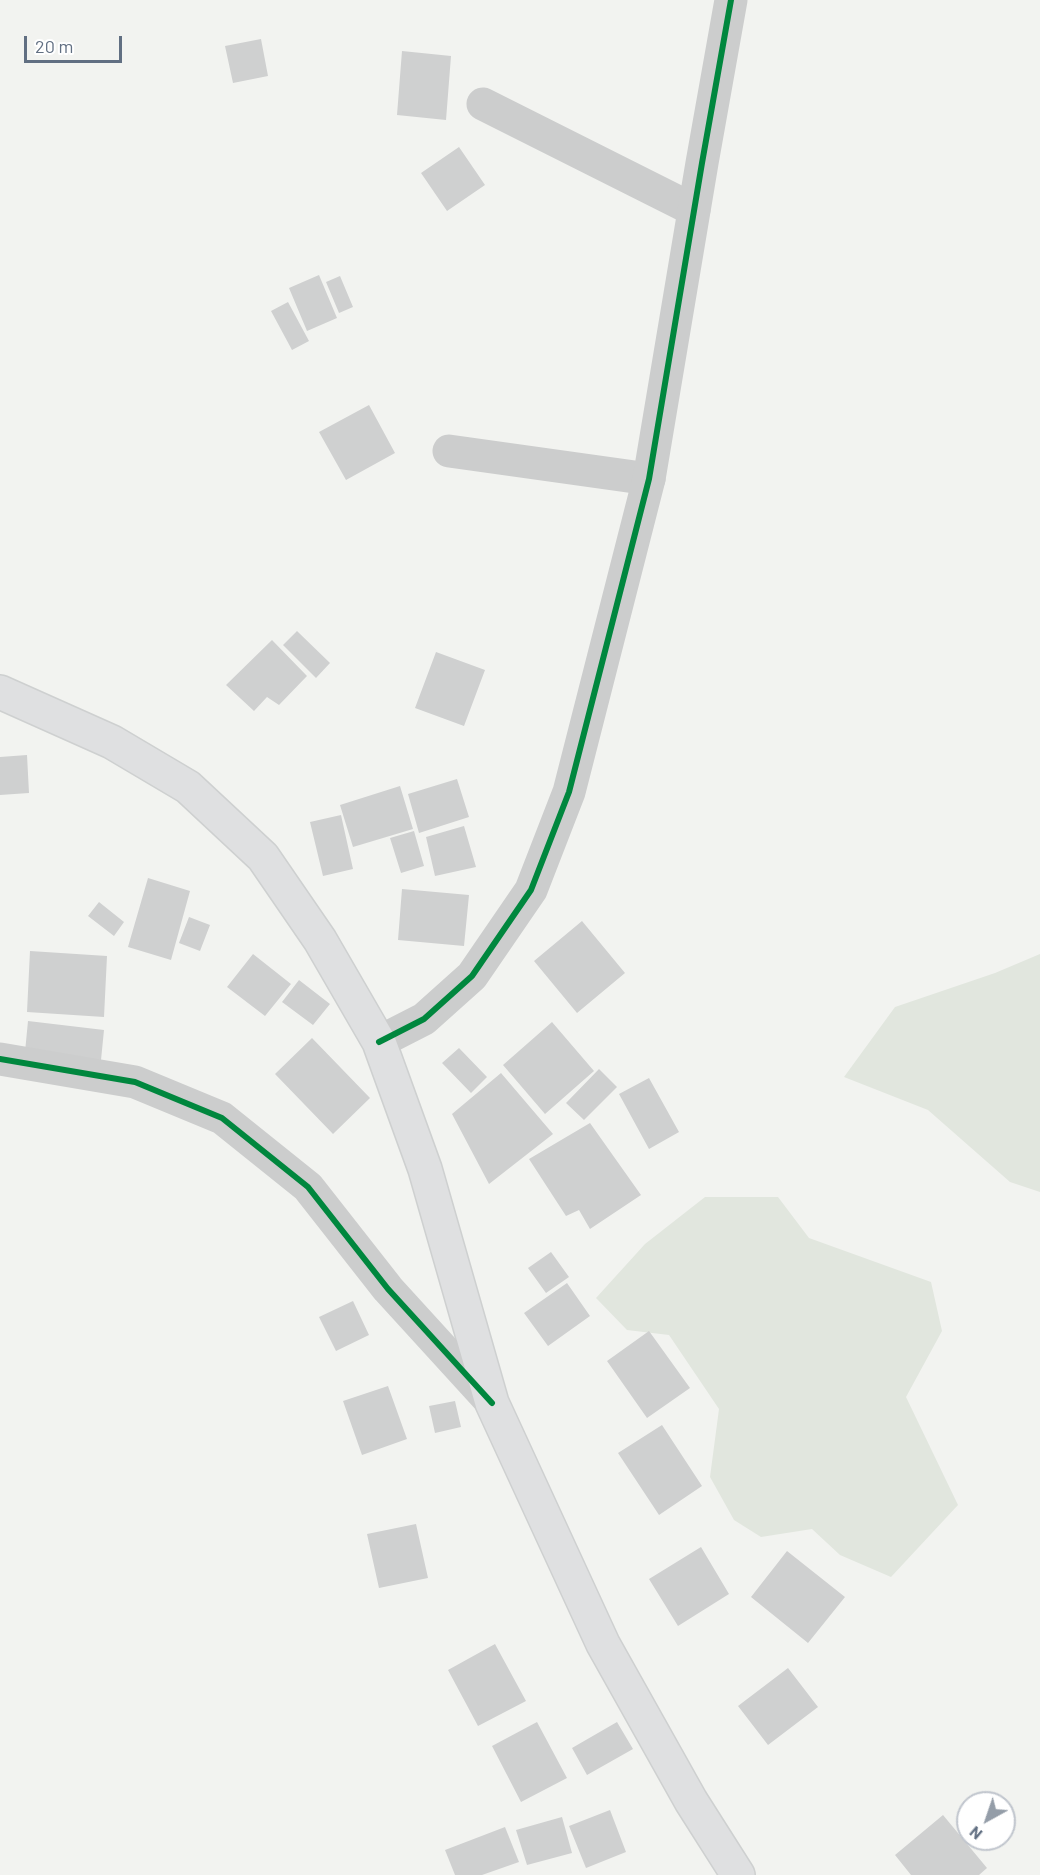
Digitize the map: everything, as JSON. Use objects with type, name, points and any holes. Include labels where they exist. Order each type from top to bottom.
[{"type":"main road","points":[[0,692],[112,742],[188,787],[263,857],[320,940],[379,1042],[425,1169],[492,1403],[603,1644],[691,1801],[738,1875]]},
{"type":"street","points":[[379,1042],[424,1019],[472,976],[531,890],[570,792],[649,479],[731,0]]},
{"type":"street","points":[[483,104],[694,210]]},
{"type":"street","points":[[449,451],[649,479]]},
{"type":"street","points":[[0,1059],[135,1082],[222,1118],[308,1187],[388,1289],[492,1403]]},
{"type":"shaded area","points":[[1040,954],[1040,1192],[1010,1182],[928,1110],[844,1077],[895,1007],[995,973]]},
{"type":"shaded area","points":[[705,1197],[778,1197],[809,1238],[931,1282],[942,1331],[906,1397],[958,1505],[891,1577],[840,1555],[812,1529],[761,1537],[734,1520],[710,1477],[719,1409],[669,1335],[627,1330],[596,1298],[645,1244]]},
{"type":"building","points":[[261,39],[268,76],[233,83],[225,46]]},
{"type":"building","points":[[402,51],[451,56],[446,120],[397,115]]},
{"type":"building","points":[[459,147],[485,185],[447,211],[421,173]]},
{"type":"building","points":[[319,275],[337,318],[307,331],[289,288]]},
{"type":"building","points":[[340,276],[353,307],[339,313],[326,282]]},
{"type":"building","points":[[288,302],[309,341],[292,350],[271,311]]},
{"type":"building","points":[[369,405],[395,453],[346,480],[319,432]]},
{"type":"building","points":[[297,631],[330,663],[316,678],[283,645]]},
{"type":"building","points":[[272,640],[307,676],[279,705],[267,697],[254,711],[226,685]]},
{"type":"building","points":[[436,652],[485,670],[464,726],[415,708]]},
{"type":"building","points":[[27,755],[29,793],[0,795],[0,757]]},
{"type":"building","points":[[457,779],[469,817],[419,833],[408,794]]},
{"type":"building","points":[[400,786],[413,829],[353,847],[340,805]]},
{"type":"building","points":[[341,815],[353,869],[323,876],[310,822]]},
{"type":"building","points":[[464,826],[476,867],[435,876],[426,837]]},
{"type":"building","points":[[414,831],[424,866],[401,873],[390,838]]},
{"type":"building","points":[[148,878],[190,891],[171,960],[128,947]]},
{"type":"building","points":[[402,889],[469,895],[464,946],[398,940]]},
{"type":"building","points":[[99,902],[124,922],[114,936],[88,916]]},
{"type":"building","points":[[189,917],[210,925],[200,951],[179,943]]},
{"type":"building","points":[[582,921],[625,973],[577,1013],[534,961]]},
{"type":"building","points":[[30,951],[107,956],[104,1017],[27,1012]]},
{"type":"building","points":[[253,954],[291,984],[265,1016],[227,987]]},
{"type":"building","points":[[299,980],[330,1004],[313,1025],[282,1002]]},
{"type":"building","points":[[28,1021],[104,1030],[101,1060],[25,1052]]},
{"type":"building","points":[[552,1022],[594,1071],[545,1114],[503,1065]]},
{"type":"building","points":[[312,1038],[370,1098],[333,1134],[275,1074]]},
{"type":"building","points":[[459,1048],[487,1077],[471,1093],[442,1063]]},
{"type":"building","points":[[599,1069],[617,1087],[584,1120],[566,1103]]},
{"type":"building","points":[[501,1073],[553,1134],[489,1184],[452,1114]]},
{"type":"building","points":[[649,1078],[679,1132],[649,1149],[619,1094]]},
{"type":"building","points":[[590,1123],[641,1195],[590,1229],[579,1210],[566,1216],[529,1159]]},
{"type":"building","points":[[551,1252],[569,1277],[546,1293],[528,1268]]},
{"type":"building","points":[[567,1283],[590,1316],[548,1346],[524,1313]]},
{"type":"building","points":[[353,1301],[369,1335],[336,1351],[319,1317]]},
{"type":"building","points":[[649,1331],[690,1388],[647,1418],[607,1361]]},
{"type":"building","points":[[388,1386],[407,1439],[362,1455],[343,1401]]},
{"type":"building","points":[[455,1401],[461,1427],[435,1433],[429,1406]]},
{"type":"building","points":[[662,1425],[702,1486],[659,1515],[618,1453]]},
{"type":"building","points":[[416,1524],[428,1578],[379,1588],[367,1534]]},
{"type":"building","points":[[701,1547],[729,1594],[678,1626],[649,1579]]},
{"type":"building","points":[[787,1551],[845,1597],[808,1643],[751,1597]]},
{"type":"building","points":[[495,1644],[526,1701],[478,1726],[448,1670]]},
{"type":"building","points":[[788,1668],[818,1707],[768,1745],[738,1706]]},
{"type":"building","points":[[537,1722],[567,1778],[521,1802],[492,1746]]},
{"type":"building","points":[[617,1722],[633,1749],[587,1775],[572,1748]]},
{"type":"building","points":[[610,1810],[626,1852],[586,1868],[569,1826]]},
{"type":"building","points":[[943,1815],[956,1831],[956,1851],[973,1851],[987,1868],[979,1875],[911,1875],[895,1855]]},
{"type":"building","points":[[562,1817],[572,1853],[527,1865],[516,1830]]},
{"type":"building","points":[[505,1827],[519,1862],[482,1875],[455,1875],[445,1850]]},
{"type":"cycle path","points":[[379,1042],[424,1019],[472,976],[531,890],[569,792],[649,479],[731,0]]},
{"type":"cycle path","points":[[0,1059],[135,1082],[222,1118],[308,1187],[388,1289],[492,1403]]}]
